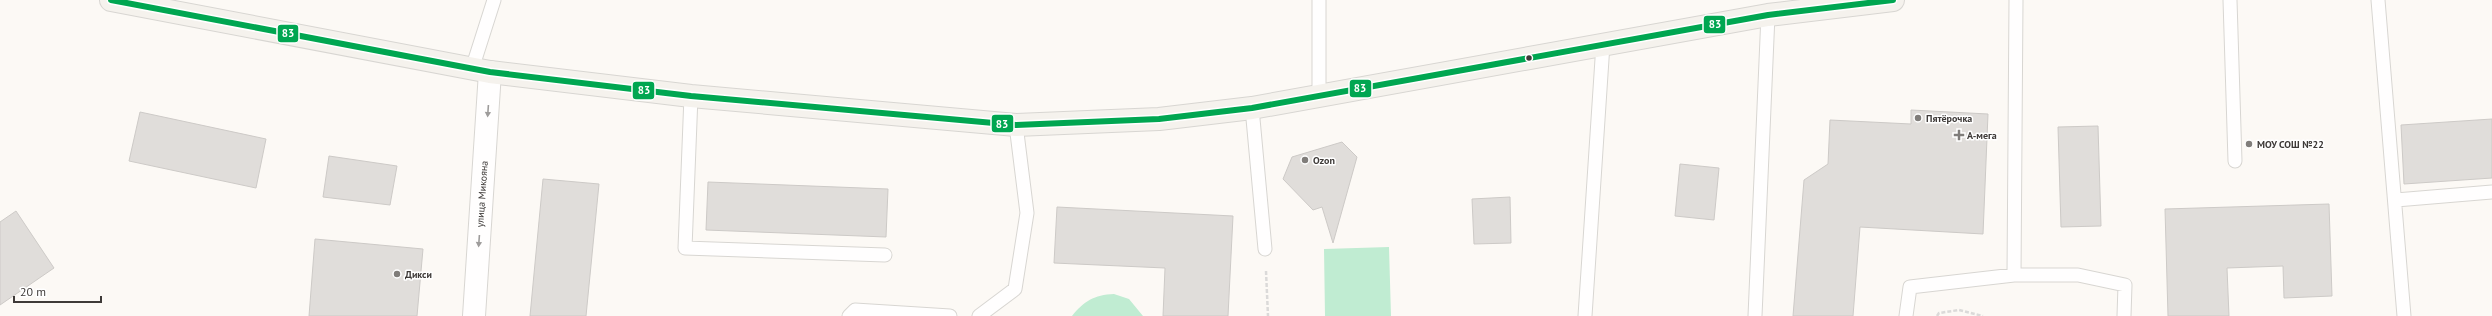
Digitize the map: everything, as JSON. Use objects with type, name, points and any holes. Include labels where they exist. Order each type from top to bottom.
[{"type":"main road","points":[[111,0],[481,71],[691,96],[1016,125],[1159,119],[1252,108],[1768,15],[1846,2],[1893,0]]},
{"type":"street","name":"улица Микояна","points":[[474,316],[481,71]]},
{"type":"lane","points":[[481,71],[494,0]]},
{"type":"lane","points":[[1319,0],[1319,96]]},
{"type":"lane","points":[[2014,275],[2016,0]]},
{"type":"lane","points":[[2230,0],[2235,162]]},
{"type":"lane","points":[[2378,0],[2396,200],[2404,316]]},
{"type":"lane","points":[[1755,316],[1768,15]]},
{"type":"lane","points":[[1585,316],[1603,44]]},
{"type":"lane","points":[[691,96],[685,248],[885,255]]},
{"type":"lane","points":[[1252,108],[1265,250]]},
{"type":"lane","points":[[979,316],[1015,289],[1027,212],[1016,125]]},
{"type":"lane","points":[[2396,200],[2492,192]]},
{"type":"lane","points":[[1906,316],[1910,287],[2014,275],[2078,275],[2125,285],[2124,316]]},
{"type":"lane","points":[[849,316],[855,310],[950,316]]},
{"type":"path","points":[[1265,250],[1268,316]]},
{"type":"path","points":[[1937,316],[1939,313],[1959,310],[1982,316]]},
{"type":"green space","points":[[1389,247],[1391,316],[1325,316],[1324,249]]},
{"type":"green space","points":[[1114,294],[1129,299],[1143,316],[1072,316],[1081,306],[1095,297]]},
{"type":"building","points":[[1911,110],[1988,114],[1983,234],[1860,227],[1853,316],[1793,316],[1804,180],[1828,164],[1830,120],[1911,124]]},
{"type":"building","points":[[140,112],[266,139],[256,188],[129,161]]},
{"type":"building","points":[[2492,119],[2492,178],[2404,184],[2401,125]]},
{"type":"building","points":[[2098,126],[2101,226],[2061,227],[2058,127]]},
{"type":"building","points":[[1342,142],[1357,157],[1333,243],[1322,207],[1313,210],[1283,179],[1292,157]]},
{"type":"building","points":[[329,156],[397,166],[390,205],[323,197]]},
{"type":"building","points":[[1680,164],[1719,168],[1714,220],[1675,216]]},
{"type":"building","points":[[543,179],[599,184],[586,316],[530,316]]},
{"type":"building","points":[[708,182],[888,189],[886,237],[706,230]]},
{"type":"building","points":[[1510,197],[1511,243],[1474,244],[1472,199]]},
{"type":"building","points":[[2329,204],[2332,296],[2284,298],[2283,266],[2227,268],[2229,316],[2168,316],[2165,209]]},
{"type":"building","points":[[1057,207],[1233,216],[1228,316],[1163,316],[1165,268],[1054,263]]},
{"type":"building","points":[[16,211],[54,268],[0,305],[0,222]]},
{"type":"building","points":[[315,239],[423,249],[417,316],[309,316]]},
{"type":"transit line","name":"83","points":[[111,0],[490,72],[691,96],[1016,125],[1159,119],[1252,108],[1768,15],[1893,0]]},
{"type":"place","name":"Пятёрочка","points":[[1918,118]]},
{"type":"place","name":"А-мега","points":[[1959,135]]},
{"type":"place","name":"МОУ СОШ №22","points":[[2249,144]]},
{"type":"place","name":"Ozon","points":[[1305,160]]},
{"type":"place","name":"Дикси","points":[[397,274]]}]
